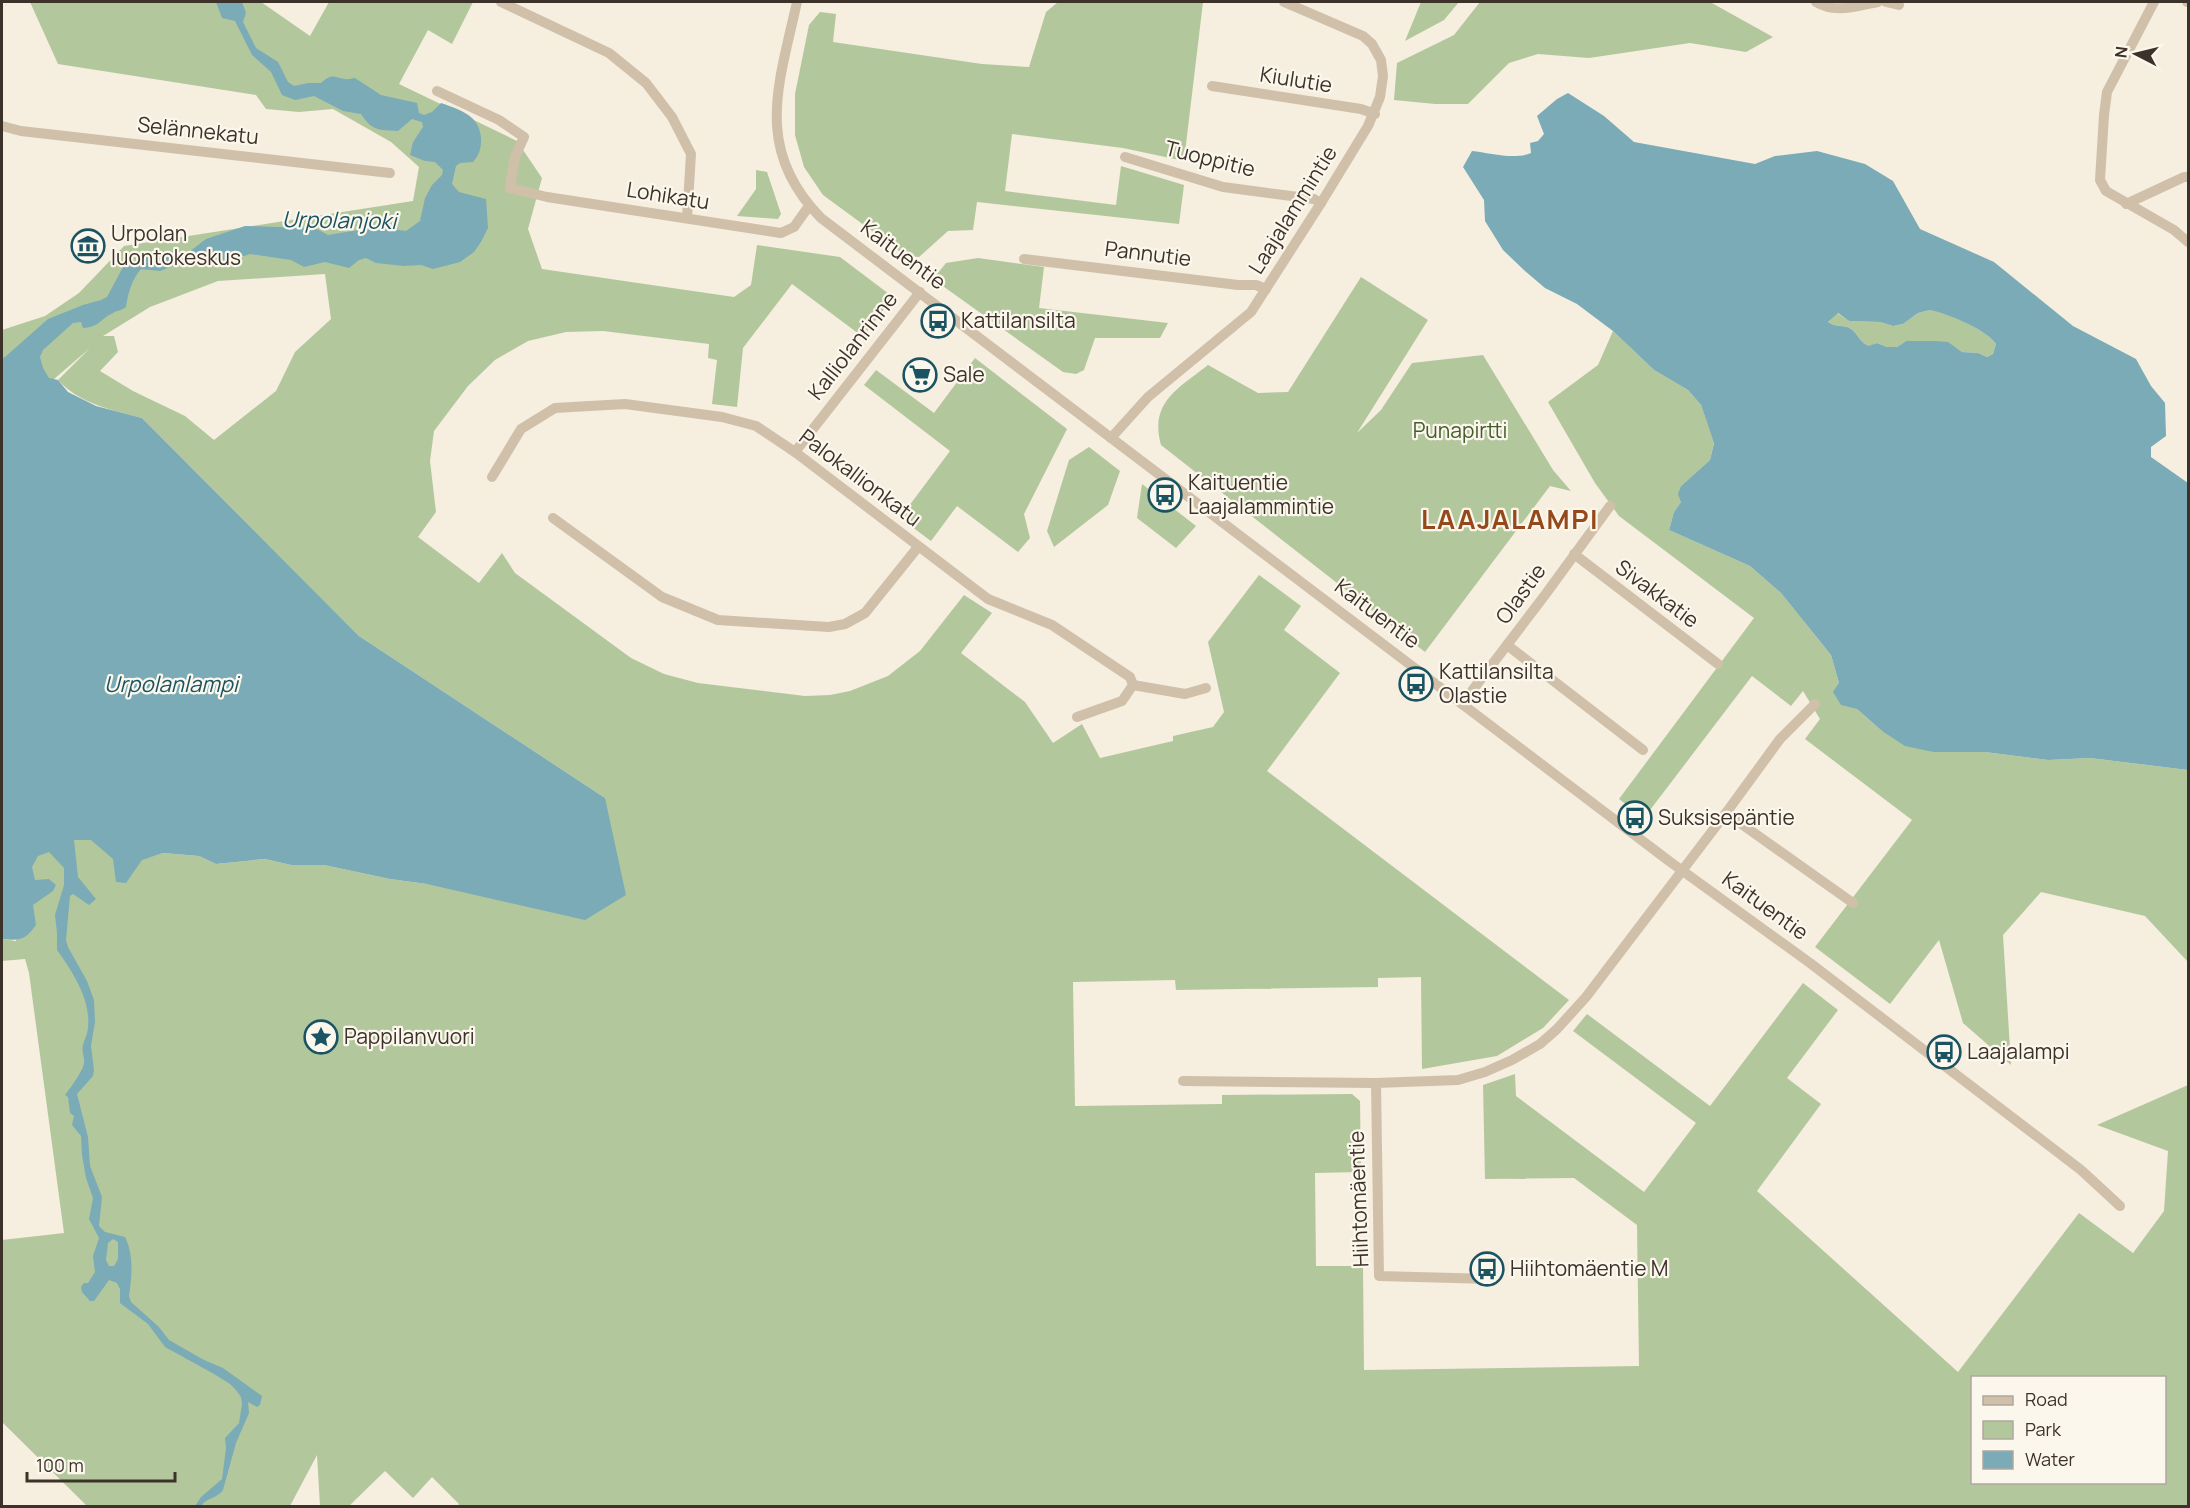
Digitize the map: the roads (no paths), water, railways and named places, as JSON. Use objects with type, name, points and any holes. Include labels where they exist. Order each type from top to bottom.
[{"type":"street","points":[[501,2],[609,53],[646,83],[672,117],[691,154],[687,218]]},
{"type":"street","name":"Kaituentie","points":[[797,2],[779,83],[776,116],[780,151],[790,179],[809,206],[821,218],[1681,870],[1810,963],[2081,1170],[2120,1206]]},
{"type":"street","name":"Laajalammintie","points":[[1112,438],[1148,397],[1242,321],[1266,289],[1322,203],[1375,114],[1383,76],[1381,60],[1372,44],[1363,36],[1284,2]]},
{"type":"street","points":[[1816,2],[1837,10],[1878,2]]},
{"type":"street","points":[[1886,2],[1899,5]]},
{"type":"street","points":[[2154,2],[2107,92],[2100,180],[2106,191],[2174,230],[2188,242]]},
{"type":"street","name":"Kiulutie","points":[[1212,86],[1361,109],[1375,114]]},
{"type":"street","name":"Lohikatu","points":[[437,91],[499,120],[524,137],[515,157],[510,188],[547,197],[781,233],[794,227],[809,206]]},
{"type":"street","name":"Selännekatu","points":[[2,126],[21,131],[390,173]]},
{"type":"street","name":"Tuoppitie","points":[[1125,157],[1222,187],[1314,199],[1322,203]]},
{"type":"street","points":[[2126,204],[2188,177]]},
{"type":"street","name":"Pannutie","points":[[1024,259],[1238,285],[1256,285],[1266,289]]},
{"type":"street","name":"Kalliolanrinne","points":[[795,452],[920,292]]},
{"type":"street","name":"Palokallionkatu","points":[[492,477],[521,429],[555,408],[625,404],[722,417],[756,426],[795,452],[988,599],[1052,625],[1130,677],[1133,685]]},
{"type":"street","name":"Olastie","points":[[1462,704],[1610,506]]},
{"type":"street","points":[[553,518],[662,597],[718,620],[829,627],[845,624],[865,613],[918,547]]},
{"type":"street","name":"Sivakkatie","points":[[1574,554],[1718,664]]},
{"type":"street","points":[[1507,645],[1644,750]]},
{"type":"street","points":[[1077,717],[1122,701],[1133,685],[1185,694],[1206,688]]},
{"type":"street","points":[[1183,1081],[1376,1083],[1458,1080],[1485,1072],[1540,1044],[1586,997],[1780,739],[1815,704]]},
{"type":"street","points":[[1726,813],[1853,903]]},
{"type":"street","name":"Hiihtomäentie","points":[[1376,1083],[1378,1276],[1491,1279]]},
{"type":"water","name":"Urpolanlampi","points":[[216,2],[242,2],[246,13],[243,22],[256,48],[278,62],[288,82],[294,86],[321,83],[333,77],[355,78],[381,95],[417,103],[419,113],[424,115],[432,112],[441,103],[469,115],[479,128],[481,146],[473,162],[460,163],[456,166],[452,184],[459,192],[486,199],[488,228],[481,242],[474,252],[460,262],[433,269],[421,265],[376,263],[366,258],[359,260],[349,268],[325,262],[304,267],[291,260],[250,254],[235,259],[178,264],[160,271],[141,269],[131,287],[126,307],[93,326],[83,328],[81,322],[73,323],[43,350],[40,357],[43,368],[49,378],[58,380],[68,392],[96,406],[142,418],[359,636],[605,798],[626,895],[585,920],[427,884],[324,865],[291,865],[265,859],[216,864],[199,856],[163,853],[142,860],[126,883],[116,882],[113,859],[91,840],[74,840],[78,877],[96,899],[89,905],[73,894],[70,896],[66,940],[94,1000],[95,1022],[91,1046],[93,1076],[77,1094],[88,1137],[90,1166],[102,1197],[99,1226],[105,1232],[125,1237],[128,1244],[131,1258],[129,1296],[131,1302],[159,1327],[169,1340],[223,1368],[262,1396],[260,1405],[257,1407],[248,1402],[249,1413],[236,1443],[223,1490],[201,1506],[195,1506],[201,1497],[222,1479],[225,1438],[239,1423],[241,1397],[230,1384],[165,1347],[148,1324],[120,1303],[120,1289],[117,1283],[109,1280],[94,1301],[90,1301],[82,1292],[81,1287],[84,1283],[88,1283],[95,1272],[93,1256],[99,1238],[89,1219],[93,1198],[86,1178],[81,1136],[72,1125],[74,1116],[70,1113],[68,1097],[65,1095],[83,1066],[83,1047],[88,1031],[88,1017],[87,1006],[79,986],[57,950],[55,915],[64,885],[64,868],[49,852],[38,856],[32,867],[35,880],[49,879],[56,885],[53,891],[33,905],[36,925],[29,934],[22,938],[2,939],[2,358],[48,319],[107,297],[123,267],[163,251],[189,252],[206,239],[245,226],[315,228],[328,235],[377,227],[406,231],[420,221],[425,198],[432,185],[442,175],[443,170],[435,162],[410,155],[413,142],[423,127],[422,122],[412,119],[398,131],[381,130],[369,124],[361,114],[343,111],[314,96],[295,100],[282,95],[271,72],[252,55],[235,21],[222,18]],"holes":[[[113,1239],[118,1242],[118,1259],[114,1266],[109,1266],[106,1260],[108,1243]]]},
{"type":"water","points":[[1568,93],[1604,116],[1634,142],[1755,164],[1775,156],[1817,151],[1865,164],[1893,181],[1920,229],[1994,262],[2073,326],[2136,359],[2151,386],[2165,403],[2166,436],[2151,447],[2151,457],[2188,483],[2188,770],[2090,758],[2048,760],[1985,752],[1933,752],[1905,746],[1882,731],[1857,709],[1841,705],[1833,692],[1839,683],[1831,655],[1781,593],[1750,566],[1669,530],[1674,512],[1681,502],[1678,494],[1681,486],[1710,460],[1714,443],[1701,405],[1688,390],[1654,370],[1613,331],[1577,304],[1545,288],[1503,250],[1485,221],[1484,200],[1463,167],[1472,151],[1510,156],[1531,153],[1530,143],[1538,141],[1544,134],[1537,116]],"holes":[[[1930,310],[1966,323],[1991,338],[1996,344],[1993,354],[1987,357],[1978,353],[1962,352],[1948,342],[1934,341],[1906,341],[1897,347],[1887,347],[1877,343],[1869,346],[1851,329],[1828,322],[1838,313],[1849,321],[1880,322],[1893,326],[1903,324],[1918,313]]]},
{"type":"place","name":"Urpolan luontokeskus","points":[[88,246]]},
{"type":"place","name":"Kattilansilta","points":[[938,321]]},
{"type":"place","name":"Sale","points":[[920,375]]},
{"type":"place","name":"Kaituentie Laajalammintie","points":[[1165,495]]},
{"type":"place","name":"Kattilansilta Olastie","points":[[1416,684]]},
{"type":"place","name":"Suksisepäntie","points":[[1635,818]]},
{"type":"place","name":"Pappilanvuori","points":[[321,1037]]},
{"type":"place","name":"Laajalampi","points":[[1944,1052]]},
{"type":"place","name":"Hiihtomäentie M","points":[[1487,1269]]},
{"type":"district","name":"LAAJALAMPI","points":[[1510,520]]},
{"type":"water label","name":"Urpolanjoki","points":[[339,220]]},
{"type":"park label","name":"Punapirtti","points":[[1460,431]]}]
